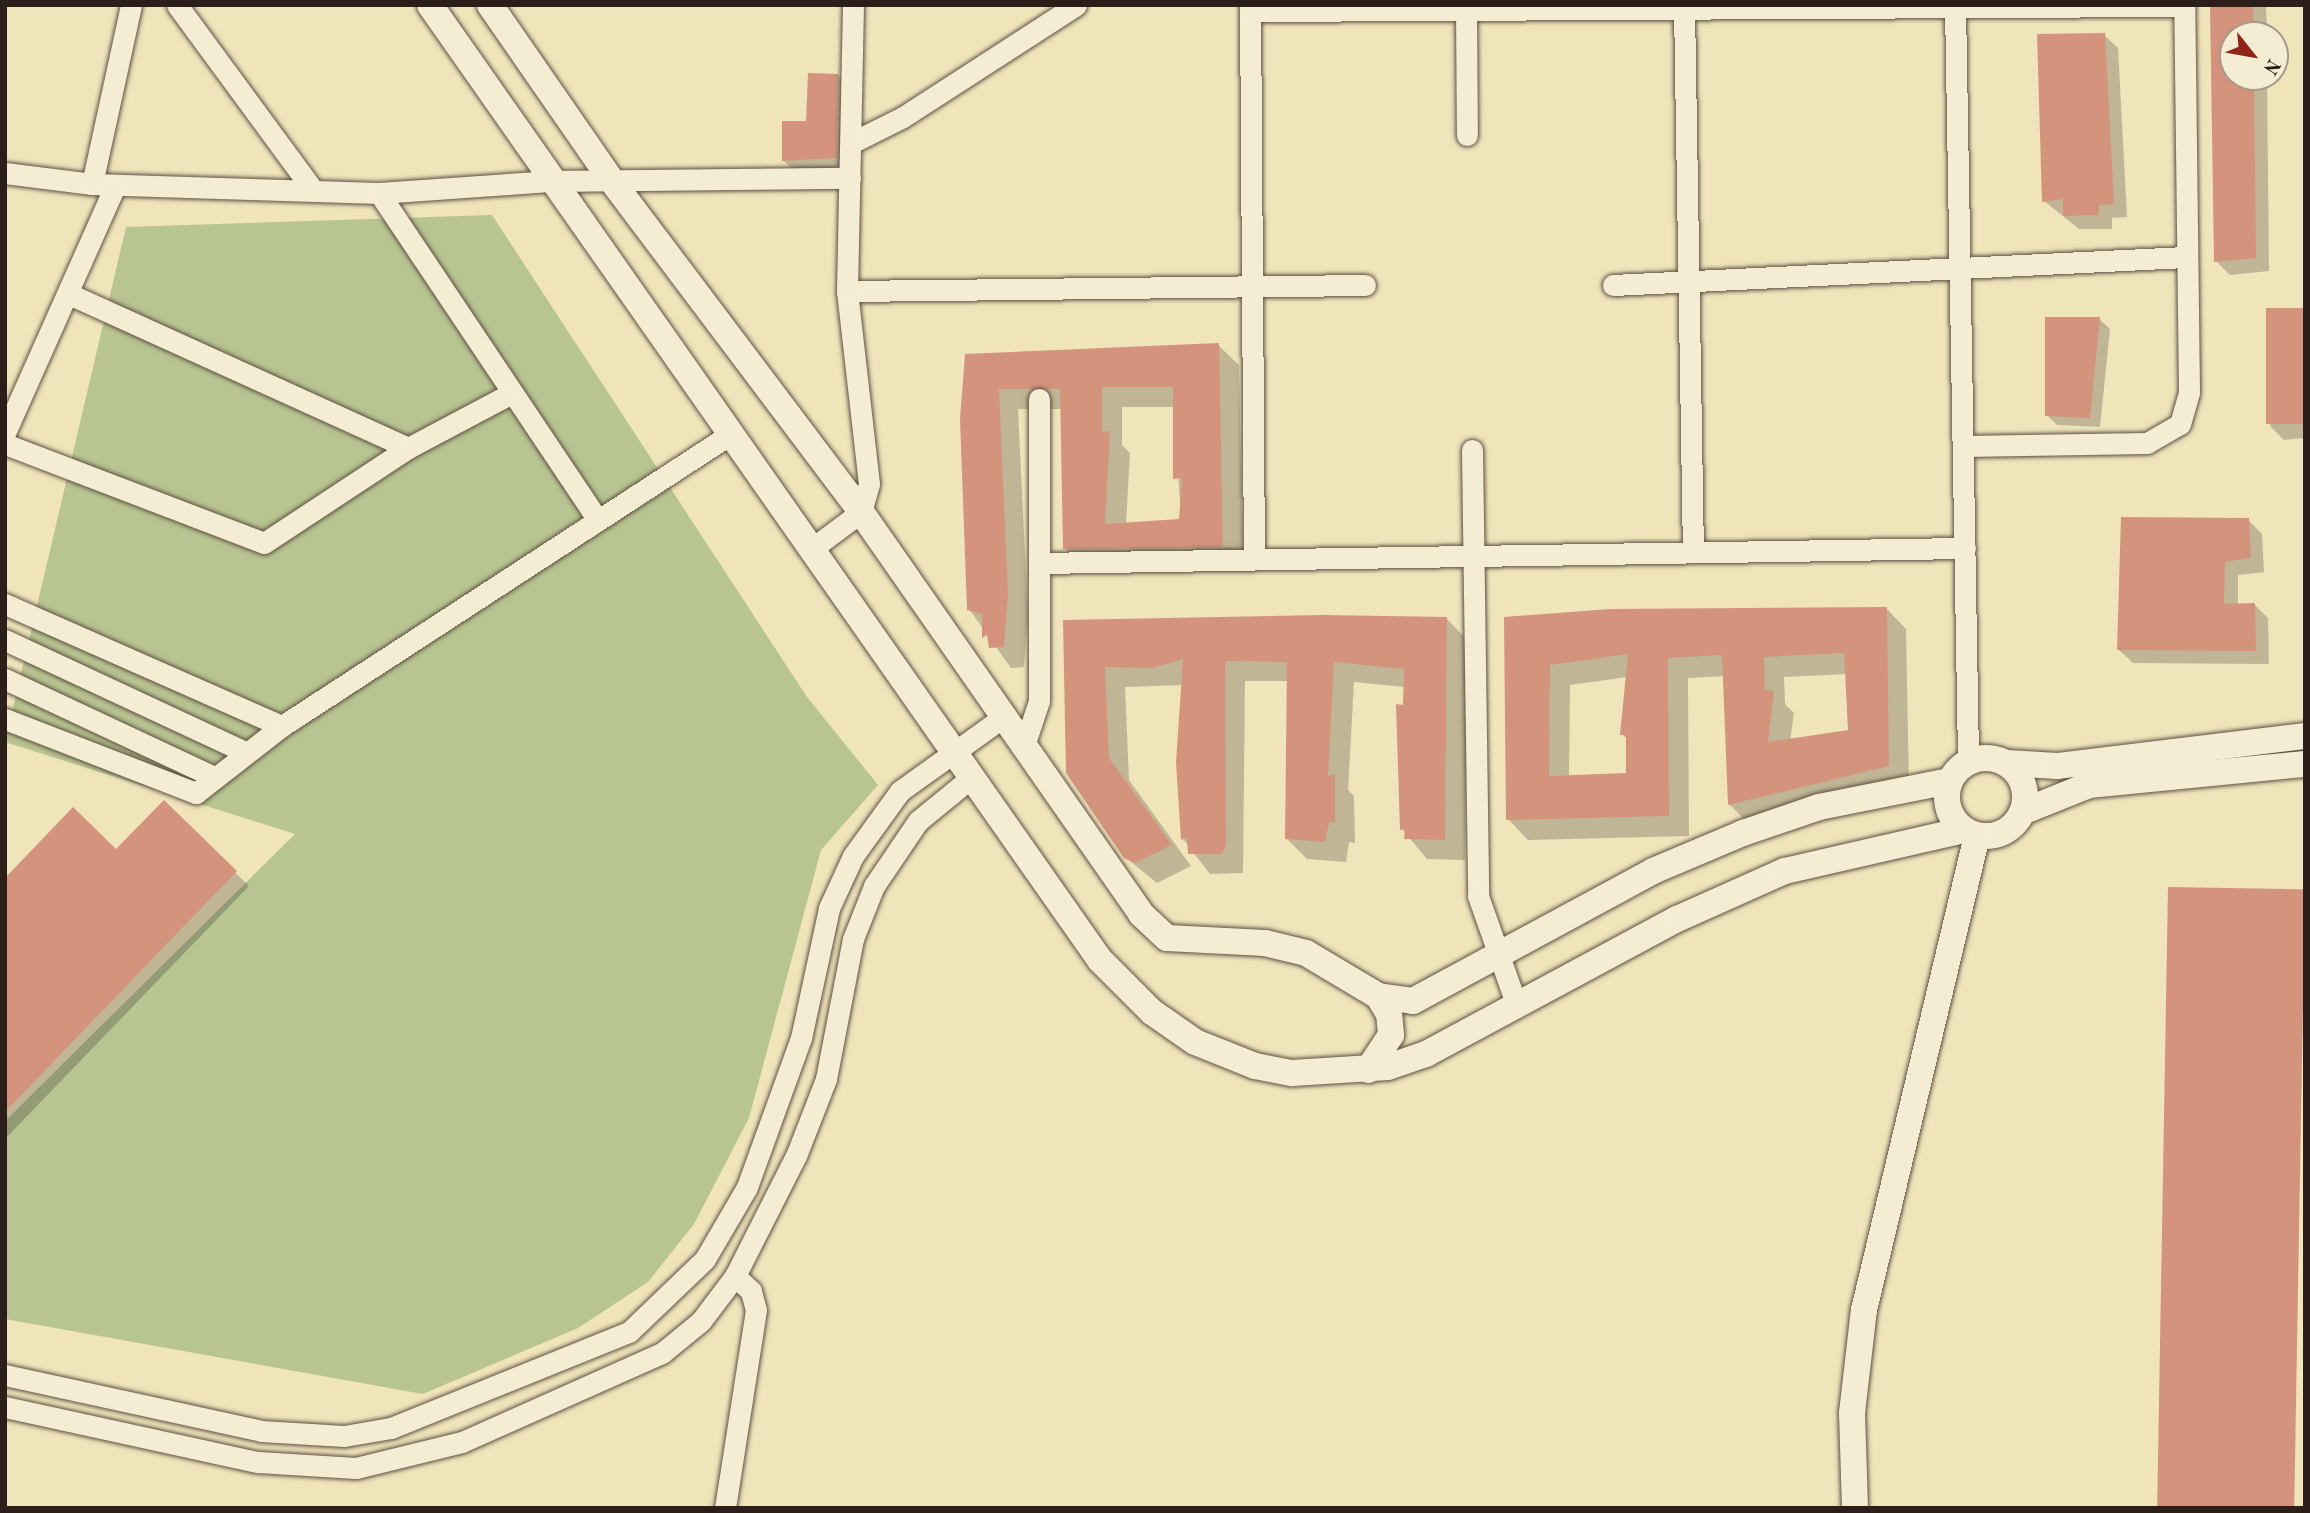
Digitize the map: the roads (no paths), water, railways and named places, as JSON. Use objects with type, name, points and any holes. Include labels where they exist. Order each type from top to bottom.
[{"type":"street","points":[[92,184],[131,5]]},
{"type":"street","points":[[177,5],[313,190]]},
{"type":"street","points":[[430,5],[549,181],[973,776],[1100,960],[1172,1028],[1255,1066],[1322,1074],[1368,1070],[1426,1054],[1677,919],[1786,871],[1970,833],[2004,832],[2022,812],[2089,785],[2305,764]]},
{"type":"street","points":[[490,5],[612,180],[860,512],[1006,715],[1152,928],[1180,944],[1265,943],[1306,953],[1378,996],[1413,1001],[1499,959],[1653,871],[1743,833],[1819,807],[1949,781],[1968,761],[1955,8]]},
{"type":"street","points":[[810,550],[860,512],[869,467],[847,291],[853,5]]},
{"type":"street","points":[[851,143],[903,117],[1076,5]]},
{"type":"street","points":[[1466,5],[1467,135]]},
{"type":"street","points":[[1254,558],[1255,290],[1250,8],[1466,5],[1955,8],[2184,6],[2189,392],[2187,411],[2171,434],[2147,443],[1963,446]]},
{"type":"street","points":[[1685,6],[1693,552]]},
{"type":"street","points":[[5,173],[115,186],[379,193],[549,181],[850,178]]},
{"type":"street","points":[[5,433],[115,186]]},
{"type":"street","points":[[379,193],[510,394],[597,519]]},
{"type":"street","points":[[1613,285],[2186,257]]},
{"type":"street","points":[[847,291],[1255,290],[1364,285]]},
{"type":"street","points":[[69,294],[408,448]]},
{"type":"street","points":[[5,444],[264,543],[408,448],[510,394]]},
{"type":"street","points":[[1025,743],[1039,701],[1038,399]]},
{"type":"street","points":[[5,719],[196,793],[282,726],[729,435]]},
{"type":"street","points":[[1472,450],[1477,885],[1499,959],[1517,1006]]},
{"type":"street","points":[[1039,563],[1254,558],[1473,559],[1965,548]]},
{"type":"street","points":[[5,604],[282,726]]},
{"type":"street","points":[[5,640],[246,752]]},
{"type":"street","points":[[5,680],[214,777]]},
{"type":"street","points":[[5,1374],[261,1430],[320,1437],[391,1428],[607,1346],[670,1299],[705,1259],[747,1187],[788,1080],[840,882],[900,791],[1006,715]]},
{"type":"street","points":[[1968,761],[2057,766],[2305,736]]},
{"type":"street","points":[[2007,763],[2023,785],[2022,812]]},
{"type":"street","points":[[5,1407],[258,1462],[356,1468],[462,1442],[640,1367],[701,1321],[735,1276],[815,1110],[834,1047],[853,939],[874,886],[918,821],[973,776]]},
{"type":"street","points":[[1949,781],[1948,808],[1970,833]]},
{"type":"street","points":[[1855,1508],[1852,1413],[1864,1310],[1970,833]]},
{"type":"street","points":[[1368,1070],[1391,1035],[1389,1014],[1378,996]]},
{"type":"street","points":[[725,1508],[756,1310],[751,1291],[735,1276]]},
{"type":"street","points":[[258,1462],[261,1430]]}]
